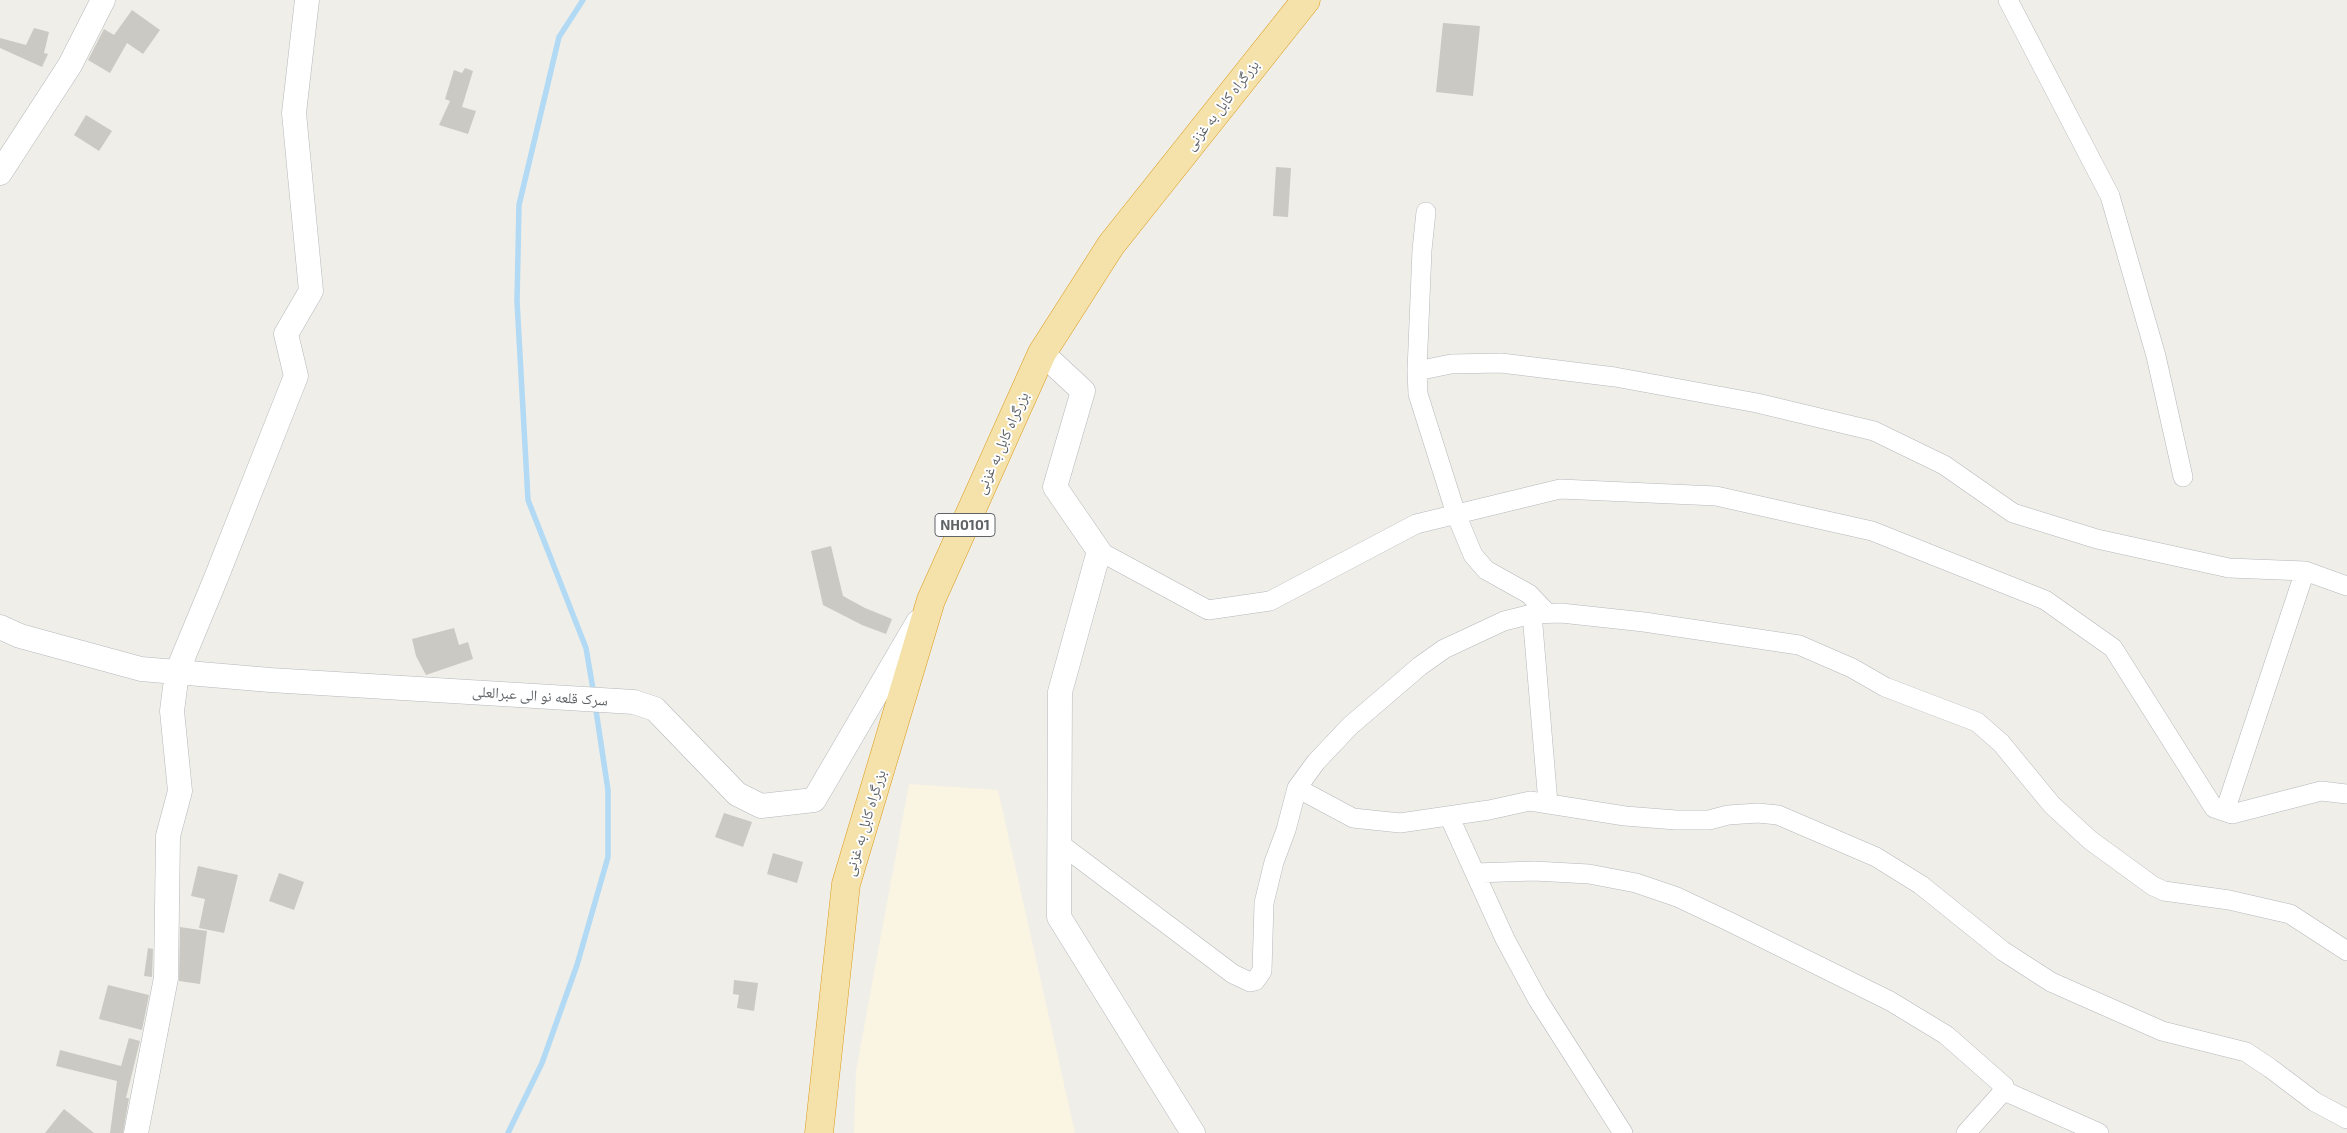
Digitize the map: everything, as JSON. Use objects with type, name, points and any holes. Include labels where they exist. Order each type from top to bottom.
[{"type":"highway","name":"بزرگراه کابل به غزنی","points":[[819,1133],[846,884],[931,600],[1042,353],[1111,245],[1306,0]]},
{"type":"street","points":[[0,173],[70,65],[103,0]]},
{"type":"street","points":[[136,1133],[166,978],[168,836],[180,791],[172,711],[177,672],[296,376],[286,334],[312,291],[294,113],[307,0]]},
{"type":"street","points":[[2008,0],[2110,196],[2156,356],[2183,477]]},
{"type":"street","points":[[1426,212],[1422,250],[1417,371],[1418,394],[1456,514],[1473,555],[1486,570],[1529,594],[1539,613],[1548,803]]},
{"type":"street","points":[[1042,353],[1083,391],[1055,486],[1099,551],[1208,610],[1270,601],[1416,524],[1560,489],[1716,496],[1872,531],[2045,600],[2113,648],[2214,808],[2232,814],[2320,791],[2347,794]]},
{"type":"street","points":[[1417,371],[1451,364],[1501,363],[1615,377],[1758,403],[1874,431],[1944,465],[2013,513],[2096,540],[2229,568],[2305,571],[2347,586]]},
{"type":"street","points":[[1099,551],[1060,692],[1059,917],[1193,1133]]},
{"type":"street","points":[[2225,811],[2305,571]]},
{"type":"street","name":"سرک قلعه نو الی عبرالعلی","points":[[0,627],[20,636],[141,669],[270,680],[634,702],[655,709],[736,794],[761,806],[814,800],[931,600]]},
{"type":"street","points":[[1060,843],[1233,974],[1250,982],[1260,976],[1262,971],[1264,903],[1298,788],[1316,762],[1350,726],[1420,666],[1444,649],[1504,621],[1539,613],[1561,613],[1644,622],[1800,645],[1852,668],[1885,687],[1977,722],[2001,743],[2052,805],[2083,834],[2116,861],[2153,886],[2164,891],[2229,900],[2290,914],[2347,951]]},
{"type":"street","points":[[1298,788],[1353,818],[1400,823],[1530,801],[1625,816],[1676,820],[1710,820],[1728,814],[1758,813],[1778,815],[1876,857],[1921,885],[2003,951],[2051,982],[2162,1030],[2246,1052],[2315,1102],[2347,1120]]},
{"type":"street","points":[[1449,816],[1505,939],[1538,1000],[1623,1133]]},
{"type":"street","points":[[1475,874],[1534,871],[1589,874],[1636,883],[1677,898],[1806,958],[1890,1000],[1946,1035],[2004,1086],[1970,1132]]},
{"type":"street","points":[[2002,1090],[2099,1133]]},
{"type":"shaded area","points":[[909,784],[998,790],[1075,1133],[854,1133],[856,1071]]},
{"type":"building","points":[[132,10],[160,30],[143,54],[127,43],[110,73],[88,60],[104,29],[114,35]]},
{"type":"building","points":[[1443,23],[1480,26],[1473,96],[1436,92]]},
{"type":"building","points":[[34,28],[49,32],[44,53],[48,54],[42,67],[0,48],[0,38],[26,45]]},
{"type":"building","points":[[465,68],[473,71],[462,107],[476,111],[468,134],[439,125],[450,101],[445,99],[454,70],[462,73]]},
{"type":"building","points":[[86,115],[112,131],[99,151],[74,135]]},
{"type":"building","points":[[1276,167],[1291,168],[1288,217],[1273,216]]},
{"type":"building","points":[[831,546],[843,596],[865,608],[892,619],[886,634],[862,625],[823,605],[811,551]]},
{"type":"building","points":[[454,628],[459,645],[468,642],[473,659],[426,675],[416,656],[412,639]]},
{"type":"building","points":[[724,813],[752,822],[743,847],[715,837]]},
{"type":"building","points":[[773,853],[803,862],[797,883],[767,874]]},
{"type":"building","points":[[198,866],[238,875],[224,933],[199,928],[205,899],[191,896]]},
{"type":"building","points":[[279,873],[304,882],[294,910],[269,901]]},
{"type":"building","points":[[180,927],[207,931],[200,984],[179,981]]},
{"type":"building","points":[[148,948],[153,949],[152,977],[144,976]]},
{"type":"building","points":[[734,980],[758,983],[754,1011],[737,1008],[739,995],[733,994]]},
{"type":"building","points":[[108,985],[149,995],[142,1030],[99,1019]]},
{"type":"building","points":[[129,1038],[140,1041],[126,1098],[129,1098],[123,1133],[110,1133],[117,1081],[56,1066],[60,1050],[121,1066]]},
{"type":"building","points":[[64,1109],[94,1133],[45,1133]]},
{"type":"waterway","points":[[583,0],[559,37],[519,205],[517,301],[528,500],[586,648],[594,695]]},
{"type":"waterway","points":[[508,1133],[542,1063],[577,965],[608,857],[608,790],[595,704]]}]
